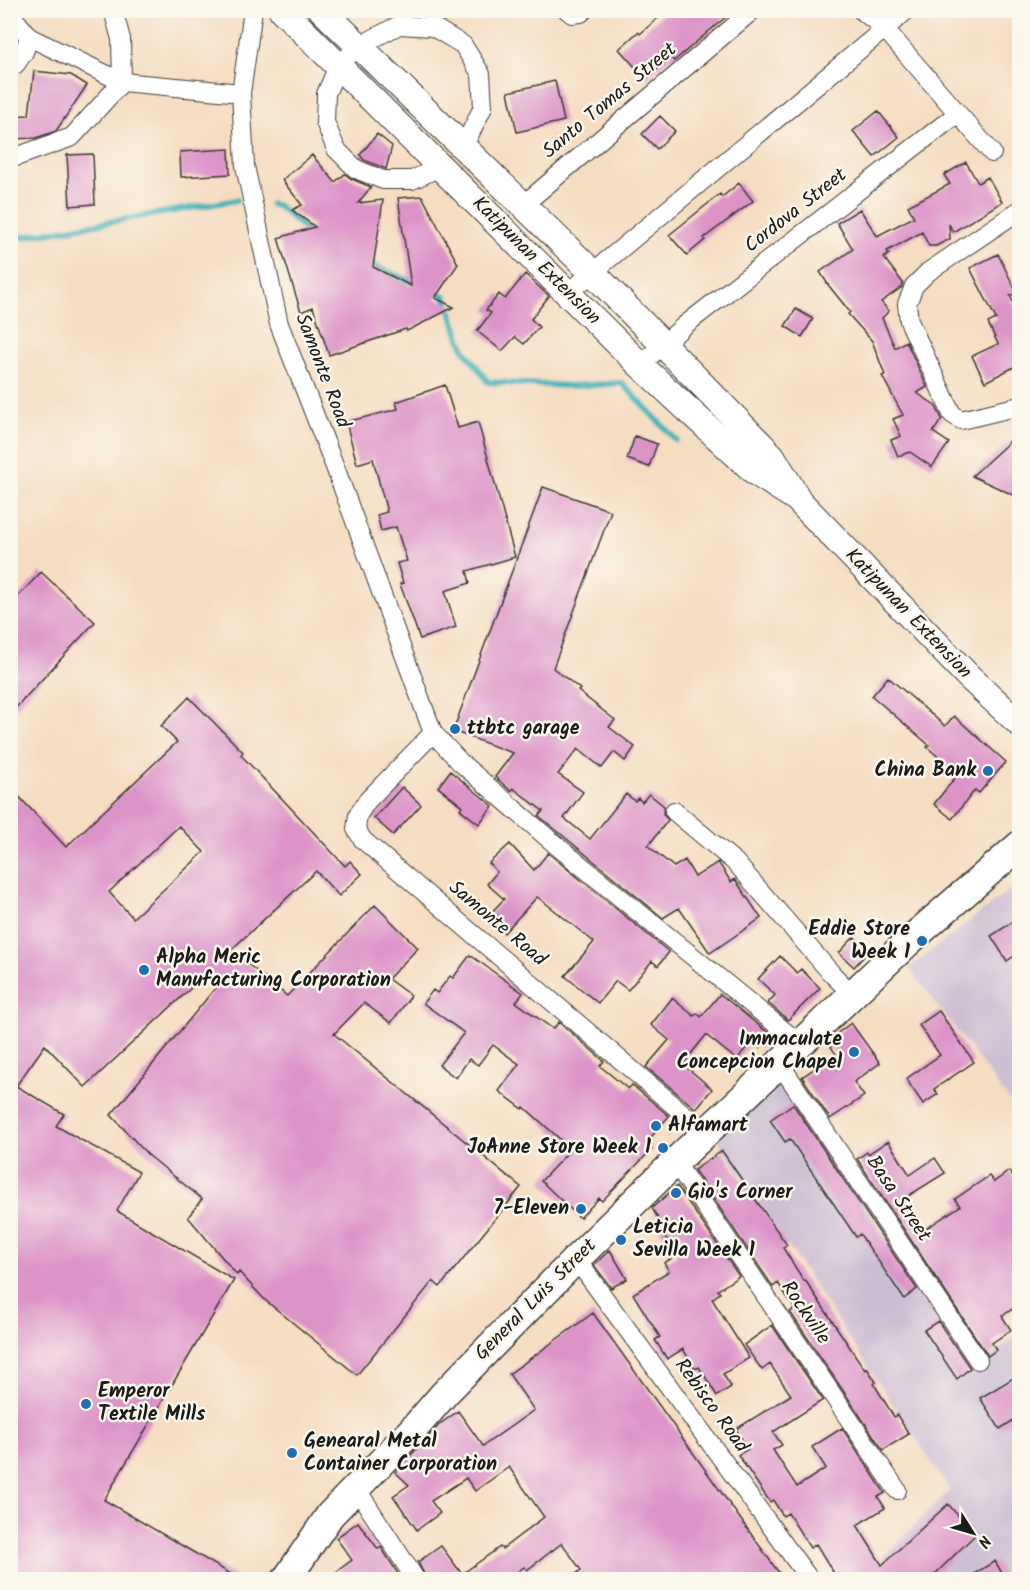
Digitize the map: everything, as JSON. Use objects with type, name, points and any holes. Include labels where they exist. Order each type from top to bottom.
[{"type":"main road","name":"Katipunan Extension","points":[[282,10],[640,365],[755,472],[800,501]]},
{"type":"main road","name":"Katipunan Extension","points":[[322,10],[593,273],[772,456],[800,501],[969,677],[1020,724]]},
{"type":"main road","name":"General Luis Street","points":[[286,1580],[330,1515],[576,1259],[909,941],[1020,845]]},
{"type":"street","points":[[10,159],[14,160],[72,137],[122,82],[121,39],[113,10]]},
{"type":"street","name":"Samonte Road","points":[[253,10],[241,93],[244,166],[279,324],[433,733],[461,763],[548,838],[799,1044]]},
{"type":"street","points":[[567,10],[572,15],[584,10]]},
{"type":"street","name":"Santo Tomas Street","points":[[523,205],[753,10]]},
{"type":"street","points":[[861,10],[885,29],[992,153]]},
{"type":"street","points":[[568,293],[907,10]]},
{"type":"street","points":[[10,13],[29,37],[122,82],[241,93]]},
{"type":"street","points":[[440,167],[412,180],[383,180],[356,169],[336,149],[325,122],[326,94],[338,66],[359,46],[399,25],[433,27],[463,45],[481,74],[483,107],[463,148]]},
{"type":"street","points":[[10,65],[16,64],[24,52],[29,37]]},
{"type":"street","name":"Cordova Street","points":[[640,365],[685,325],[957,114]]},
{"type":"street","points":[[1020,210],[928,272],[914,286],[907,303],[909,321],[952,414],[961,420],[1020,406]]},
{"type":"street","name":"Samonte Road","points":[[433,733],[358,815],[357,829],[363,840],[706,1133]]},
{"type":"street","points":[[674,811],[736,863],[853,995]]},
{"type":"street","name":"Basa Street","points":[[780,1064],[978,1360]]},
{"type":"street","name":"Rockville","points":[[675,1162],[897,1490]]},
{"type":"street","name":"Rebisco Road","points":[[576,1259],[810,1580]]},
{"type":"street","points":[[356,1488],[416,1580]]},
{"type":"shaded area","points":[[1019,883],[1019,1113],[909,968]]},
{"type":"shaded area","points":[[778,1075],[975,1371],[1019,1333],[1019,1579],[893,1579],[881,1559],[950,1490],[715,1136]]},
{"type":"building","points":[[667,10],[734,10],[674,61],[671,57],[646,79],[619,49]]},
{"type":"building","points":[[34,71],[71,75],[87,85],[56,131],[36,138],[10,139],[10,116],[29,115]]},
{"type":"building","points":[[555,81],[564,121],[517,132],[508,92]]},
{"type":"building","points":[[878,111],[899,137],[874,157],[853,131]]},
{"type":"building","points":[[660,116],[675,131],[657,149],[642,134]]},
{"type":"building","points":[[377,134],[392,146],[386,169],[364,160],[360,155]]},
{"type":"building","points":[[229,149],[230,174],[181,177],[180,152]]},
{"type":"building","points":[[93,154],[95,204],[70,206],[67,155]]},
{"type":"building","points":[[312,155],[335,182],[345,174],[371,187],[358,203],[383,200],[373,267],[411,286],[398,198],[422,196],[458,264],[435,298],[454,307],[407,331],[406,329],[329,355],[313,307],[301,312],[278,238],[315,227],[292,210],[302,205],[282,180]]},
{"type":"building","points":[[966,162],[978,183],[988,177],[1002,202],[953,232],[949,224],[950,239],[936,246],[929,246],[922,232],[887,251],[889,254],[884,258],[903,283],[902,287],[881,302],[889,311],[882,318],[895,348],[906,341],[927,387],[917,393],[935,405],[942,419],[933,432],[949,443],[932,467],[910,452],[898,456],[891,440],[901,436],[893,419],[903,415],[882,376],[885,375],[872,341],[848,314],[850,312],[820,272],[853,249],[837,223],[860,209],[877,236],[914,217],[908,206],[950,184],[944,175]]},
{"type":"building","points":[[739,183],[753,201],[704,238],[705,240],[687,255],[669,235],[720,194],[722,197]]},
{"type":"building","points":[[998,254],[1017,293],[1010,296],[1020,316],[1020,364],[985,382],[972,356],[998,344],[988,323],[996,319],[970,268]]},
{"type":"building","points":[[525,274],[549,296],[531,319],[539,327],[524,344],[515,337],[502,351],[477,331],[491,313],[486,310],[499,294],[505,299]]},
{"type":"building","points":[[796,309],[813,319],[802,337],[785,326]]},
{"type":"building","points":[[445,385],[458,428],[478,422],[515,557],[467,571],[470,583],[445,591],[456,627],[420,639],[400,584],[403,583],[397,563],[407,561],[396,527],[381,531],[377,515],[387,512],[373,459],[357,464],[346,422],[398,409],[396,402]]},
{"type":"building","points":[[1020,432],[1020,498],[972,476]]},
{"type":"building","points":[[635,436],[657,444],[649,467],[627,459]]},
{"type":"building","points":[[543,487],[611,511],[553,668],[615,720],[609,727],[635,747],[625,761],[614,752],[602,768],[578,749],[558,774],[583,792],[564,818],[590,839],[626,794],[635,801],[638,798],[642,802],[649,794],[664,806],[663,814],[668,820],[648,846],[674,867],[685,860],[695,877],[718,862],[731,882],[735,879],[761,918],[710,953],[679,908],[663,918],[539,816],[543,811],[513,788],[511,791],[495,777],[513,753],[453,731]]},
{"type":"building","points":[[41,572],[95,622],[10,714],[10,605]]},
{"type":"building","points":[[888,677],[945,726],[954,716],[1006,762],[979,793],[975,790],[952,819],[934,804],[958,774],[927,747],[929,745],[872,696]]},
{"type":"building","points":[[189,697],[243,752],[241,755],[345,866],[350,861],[362,874],[339,896],[316,871],[231,950],[287,996],[375,905],[418,948],[388,979],[411,996],[391,1023],[364,1003],[334,1034],[521,1187],[440,1287],[433,1281],[357,1375],[265,1300],[239,1272],[237,1275],[188,1217],[202,1199],[147,1154],[111,1115],[217,986],[205,975],[85,1087],[45,1045],[16,1086],[64,1114],[56,1126],[139,1172],[117,1211],[234,1280],[104,1500],[241,1580],[10,1580],[10,787],[66,847],[177,742],[161,726]],"holes":[[[179,826],[204,852],[133,918],[109,892]]]},
{"type":"building","points":[[450,771],[493,806],[479,824],[460,809],[462,806],[438,787]]},
{"type":"building","points":[[402,787],[421,805],[393,835],[374,818]]},
{"type":"building","points":[[510,844],[534,870],[548,853],[669,952],[658,966],[652,961],[628,990],[616,981],[598,1003],[565,976],[594,942],[548,905],[537,897],[504,933],[487,917],[504,899],[487,884],[497,872],[489,863]]},
{"type":"building","points":[[1014,921],[1020,930],[1020,952],[1007,961],[991,936]]},
{"type":"building","points":[[854,937],[869,951],[854,967],[839,953]]},
{"type":"building","points":[[470,955],[523,993],[516,1002],[553,1029],[559,1022],[604,1061],[600,1066],[628,1089],[632,1085],[669,1116],[646,1143],[652,1149],[602,1201],[599,1198],[580,1218],[541,1181],[571,1149],[524,1107],[523,1109],[499,1091],[519,1064],[493,1045],[478,1065],[469,1059],[456,1078],[439,1065],[464,1033],[423,1003],[433,990],[437,993],[450,976],[453,978]]},
{"type":"building","points":[[780,956],[797,973],[801,969],[820,988],[788,1020],[768,1003],[775,995],[758,979]]},
{"type":"building","points":[[720,994],[772,1036],[760,1048],[751,1041],[737,1060],[706,1035],[683,1064],[712,1089],[696,1109],[646,1067],[669,1040],[651,1025],[672,998],[694,1016],[697,1013],[701,1017]]},
{"type":"building","points":[[939,1011],[974,1062],[934,1089],[938,1094],[923,1104],[906,1079],[940,1055],[919,1025]]},
{"type":"building","points":[[851,1023],[880,1063],[854,1082],[864,1096],[830,1119],[802,1077],[836,1054],[827,1041]]},
{"type":"building","points":[[793,1104],[917,1289],[904,1299],[860,1234],[856,1237],[790,1139],[785,1142],[770,1120]]},
{"type":"building","points":[[888,1141],[910,1175],[935,1158],[945,1173],[900,1201],[921,1232],[960,1206],[955,1199],[989,1176],[994,1182],[1009,1171],[1020,1186],[1020,1304],[1002,1316],[1011,1330],[992,1343],[996,1350],[988,1356],[857,1159]]},
{"type":"building","points":[[722,1151],[787,1245],[783,1248],[804,1281],[865,1370],[867,1368],[894,1417],[897,1415],[909,1434],[883,1450],[790,1312],[795,1309],[778,1283],[773,1287],[694,1170]]},
{"type":"building","points":[[677,1186],[739,1276],[718,1290],[720,1293],[712,1299],[749,1358],[723,1374],[731,1387],[717,1396],[699,1367],[695,1369],[683,1349],[667,1359],[655,1340],[660,1337],[633,1294],[669,1271],[664,1263],[677,1255],[658,1226],[661,1224],[652,1208]]},
{"type":"building","points":[[610,1250],[627,1279],[611,1288],[594,1265]]},
{"type":"building","points":[[593,1313],[784,1580],[568,1580],[581,1570],[562,1543],[527,1570],[524,1567],[507,1580],[427,1580],[418,1562],[441,1546],[462,1574],[500,1547],[502,1549],[544,1517],[509,1467],[475,1491],[466,1478],[431,1501],[440,1513],[417,1530],[393,1496],[409,1485],[395,1472],[440,1424],[458,1411],[483,1446],[534,1410],[509,1374]]},
{"type":"building","points":[[938,1321],[970,1368],[957,1379],[924,1330]]},
{"type":"building","points":[[772,1325],[823,1400],[773,1432],[782,1445],[773,1450],[797,1487],[826,1468],[812,1447],[842,1428],[885,1493],[878,1497],[885,1508],[857,1525],[882,1565],[948,1504],[975,1535],[929,1580],[838,1580],[816,1544],[810,1548],[788,1513],[783,1516],[773,1500],[770,1502],[738,1455],[748,1449],[736,1429],[791,1395],[770,1364],[762,1370],[744,1345]]},
{"type":"building","points":[[1020,1374],[1020,1416],[1000,1429],[980,1398]]},
{"type":"building","points":[[358,1522],[378,1549],[381,1547],[402,1580],[325,1580],[352,1560],[336,1538]]},
{"type":"building","points":[[995,1561],[1006,1580],[964,1580]]},
{"type":"waterway","points":[[10,239],[237,200]]},
{"type":"waterway","points":[[271,204],[278,206],[310,233]]},
{"type":"waterway","points":[[366,263],[418,284]]},
{"type":"waterway","points":[[432,291],[445,296],[464,349],[488,382],[572,386],[622,383],[676,440]]},
{"type":"place","name":"ttbtc garage","points":[[455,729]]},
{"type":"place","name":"China Bank","points":[[988,771]]},
{"type":"place","name":"Eddie Store Week 1","points":[[922,941]]},
{"type":"place","name":"Alpha Meric Manufacturing Corporation","points":[[144,970]]},
{"type":"place","name":"Immaculate Concepcion Chapel","points":[[854,1052]]},
{"type":"place","name":"Alfamart","points":[[656,1126]]},
{"type":"place","name":"JoAnne Store Week 1","points":[[663,1148]]},
{"type":"place","name":"Gio's Corner","points":[[676,1193]]},
{"type":"place","name":"7-Eleven","points":[[581,1209]]},
{"type":"place","name":"Leticia Sevilla Week 1","points":[[621,1240]]},
{"type":"place","name":"Emperor Textile Mills","points":[[86,1404]]},
{"type":"place","name":"Genearal Metal Container Corporation","points":[[292,1453]]}]
